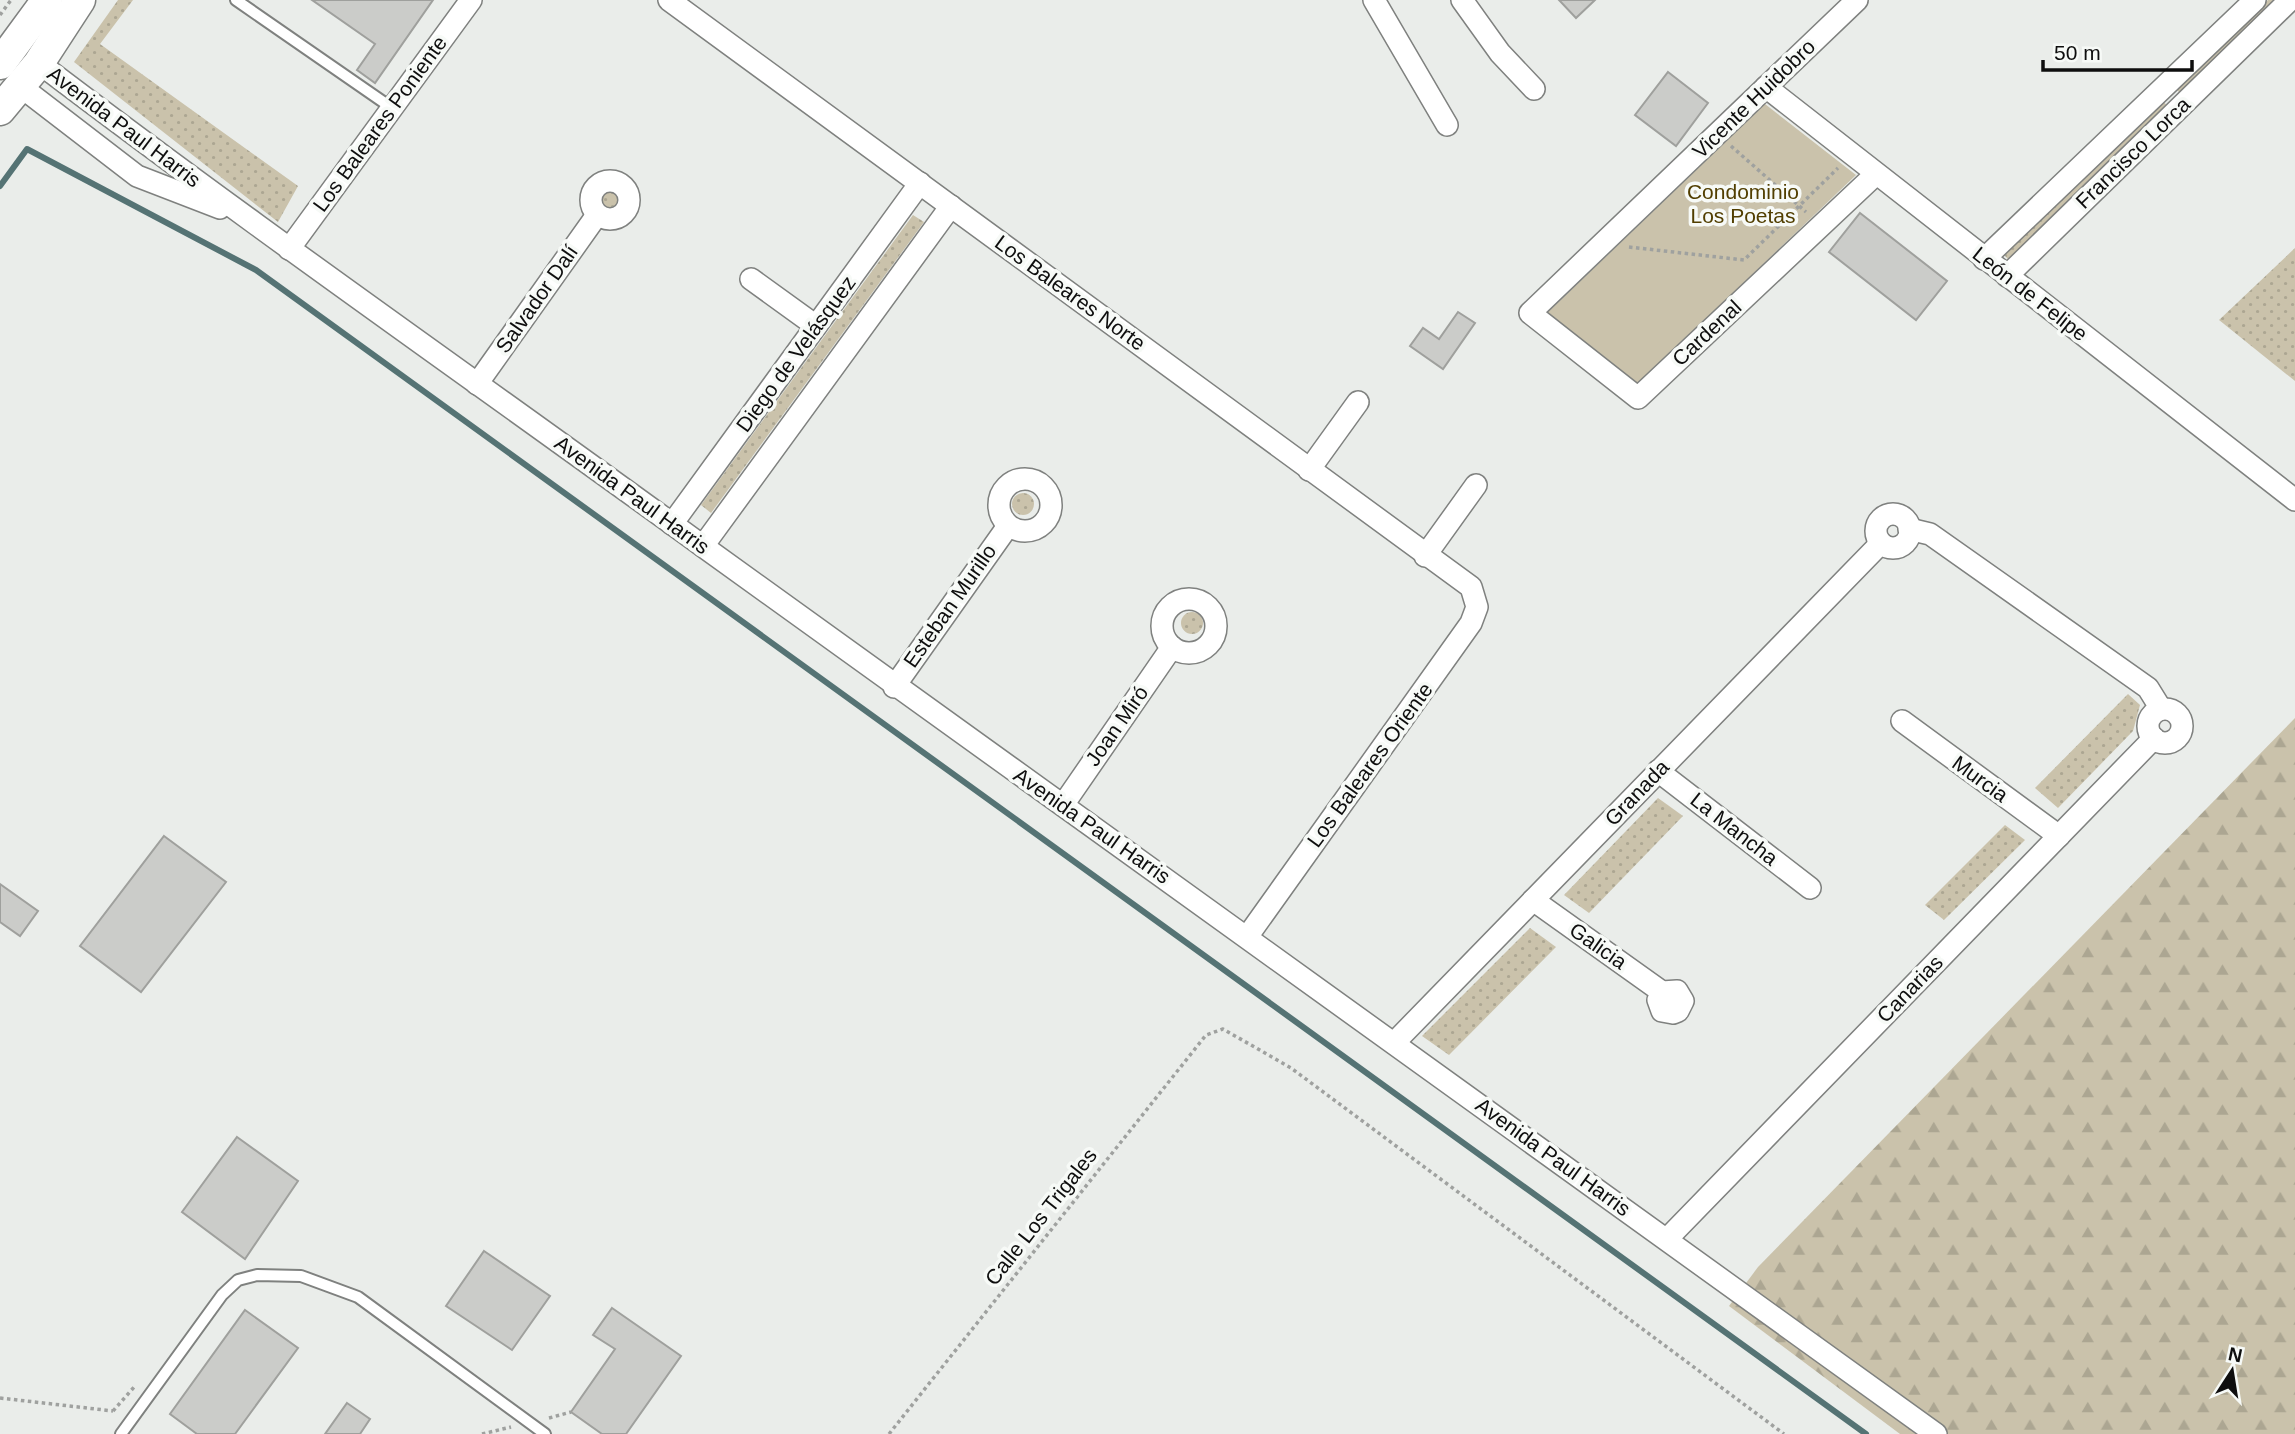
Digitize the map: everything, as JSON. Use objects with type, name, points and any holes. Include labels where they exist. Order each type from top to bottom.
[{"type":"main road","points":[[5,47],[47,0]]},
{"type":"main road","points":[[0,110],[10,78],[39,63],[80,0]]},
{"type":"main road","name":"Avenida Paul Harris","points":[[5,47],[39,63]]},
{"type":"street","name":"Los Baleares Poniente","points":[[289,249],[471,0]]},
{"type":"street","name":"Los Baleares Norte","points":[[669,0],[1425,556],[1471,587]]},
{"type":"street","points":[[1374,0],[1447,125]]},
{"type":"street","points":[[1462,0],[1500,53],[1534,89]]},
{"type":"street","name":"Vicente Huidobro","points":[[1530,313],[1857,0]]},
{"type":"street","name":"Francisco Lorca","points":[[1984,259],[2255,0]]},
{"type":"street","name":"Francisco Lorca","points":[[2007,276],[2290,0]]},
{"type":"street","name":"Avenida Paul Harris","points":[[39,63],[289,249],[703,546],[894,687],[1063,804],[1936,1434]]},
{"type":"street","name":"Avenida Paul Harris","points":[[10,78],[137,176],[248,219]]},
{"type":"street","name":"León de Felipe","points":[[1766,88],[2295,500]]},
{"type":"street","points":[[2162,89],[2180,108]]},
{"type":"street","name":"Cardenal","points":[[1530,313],[1639,398],[1875,174]]},
{"type":"street","name":"Diego de Velásquez","points":[[672,524],[920,183]]},
{"type":"street","name":"Diego de Velásquez","points":[[703,546],[951,206]]},
{"type":"street","name":"Salvador Dalí","points":[[477,384],[597,215]]},
{"type":"street","points":[[751,279],[816,326]]},
{"type":"street","points":[[1309,470],[1357,402]]},
{"type":"street","points":[[1425,556],[1476,485]]},
{"type":"street","name":"Granada","points":[[1394,1043],[1881,543],[1876,527],[1888,515],[1904,519],[1909,529],[1930,534],[2148,688],[2161,709]]},
{"type":"street","name":"Esteban Murillo","points":[[894,687],[1008,526]]},
{"type":"street","name":"Los Baleares Oriente","points":[[1247,937],[1471,623],[1477,607],[1471,587]]},
{"type":"street","name":"Joan Miró","points":[[1063,804],[1172,648]]},
{"type":"street","points":[[2154,738],[2148,724],[2152,715],[2161,709]]},
{"type":"street","name":"Canarias","points":[[1667,1239],[2154,738],[2170,742],[2182,730],[2177,714],[2161,709]]},
{"type":"street","name":"Murcia","points":[[1902,721],[2059,836]]},
{"type":"street","name":"La Mancha","points":[[1658,771],[1810,887]]},
{"type":"street","name":"Galicia","points":[[1533,900],[1662,992]]},
{"type":"lane","points":[[236,0],[392,108]]},
{"type":"lane","points":[[121,1434],[222,1295],[238,1280],[257,1275],[301,1276],[358,1297],[545,1434]]},
{"type":"path","points":[[0,15],[11,0]]},
{"type":"path","points":[[1717,134],[1821,225]]},
{"type":"path","points":[[1602,244],[1744,260],[1852,155]]},
{"type":"path","name":"Calle Los Trigales","points":[[889,1434],[1206,1035],[1223,1029],[1291,1068],[1784,1434]]},
{"type":"path","points":[[0,1398],[133,1414]]},
{"type":"green space","points":[[118,0],[133,0],[100,44],[298,186],[278,222],[74,62]]},
{"type":"green space","points":[[2268,0],[2282,0],[2182,95],[2175,88]]},
{"type":"green space","points":[[2163,101],[2169,108],[2010,261],[2004,255]]},
{"type":"green space","name":"Condominio Los Poetas","points":[[1765,104],[1856,175],[1638,384],[1546,314]]},
{"type":"green space","points":[[611,187],[622,194],[623,199],[616,210],[611,211],[600,204],[599,199],[606,188]]},
{"type":"green space","points":[[913,215],[924,222],[711,513],[701,505]]},
{"type":"green space","points":[[2295,248],[2295,381],[2219,320]]},
{"type":"green space","points":[[1023,493],[1031,496],[1034,504],[1031,512],[1023,515],[1015,512],[1012,504],[1015,496]]},
{"type":"green space","points":[[1192,612],[1200,615],[1203,623],[1200,631],[1192,634],[1184,631],[1181,623],[1184,615]]},
{"type":"green space","points":[[2128,694],[2140,705],[2133,731],[2058,808],[2035,788]]},
{"type":"green space","points":[[2295,718],[2295,1434],[1900,1434],[1729,1306],[1758,1267]]},
{"type":"green space","points":[[1658,798],[1683,816],[1589,913],[1564,895]]},
{"type":"green space","points":[[2005,825],[2025,840],[1944,920],[1925,905]]},
{"type":"green space","points":[[1530,928],[1556,947],[1449,1055],[1422,1036]]},
{"type":"building","points":[[312,0],[433,0],[375,83],[357,70],[375,44]]},
{"type":"building","points":[[1559,0],[1595,0],[1576,18]]},
{"type":"building","points":[[1668,72],[1708,103],[1676,146],[1635,115]]},
{"type":"building","points":[[1860,213],[1947,281],[1916,320],[1829,252]]},
{"type":"building","points":[[1458,312],[1475,323],[1443,369],[1410,346],[1423,328],[1439,339]]},
{"type":"building","points":[[164,836],[226,882],[141,992],[80,946]]},
{"type":"building","points":[[0,884],[38,911],[20,936],[0,922]]},
{"type":"building","points":[[237,1137],[298,1181],[245,1259],[182,1212]]},
{"type":"building","points":[[484,1251],[550,1296],[512,1350],[446,1306]]},
{"type":"building","points":[[612,1308],[681,1356],[626,1434],[602,1434],[571,1412],[615,1349],[593,1335]]},
{"type":"building","points":[[245,1310],[298,1348],[235,1434],[197,1434],[170,1414]]},
{"type":"building","points":[[347,1403],[370,1419],[360,1434],[325,1434]]},
{"type":"waterway","points":[[0,186],[27,149],[256,270],[1866,1434]]}]
